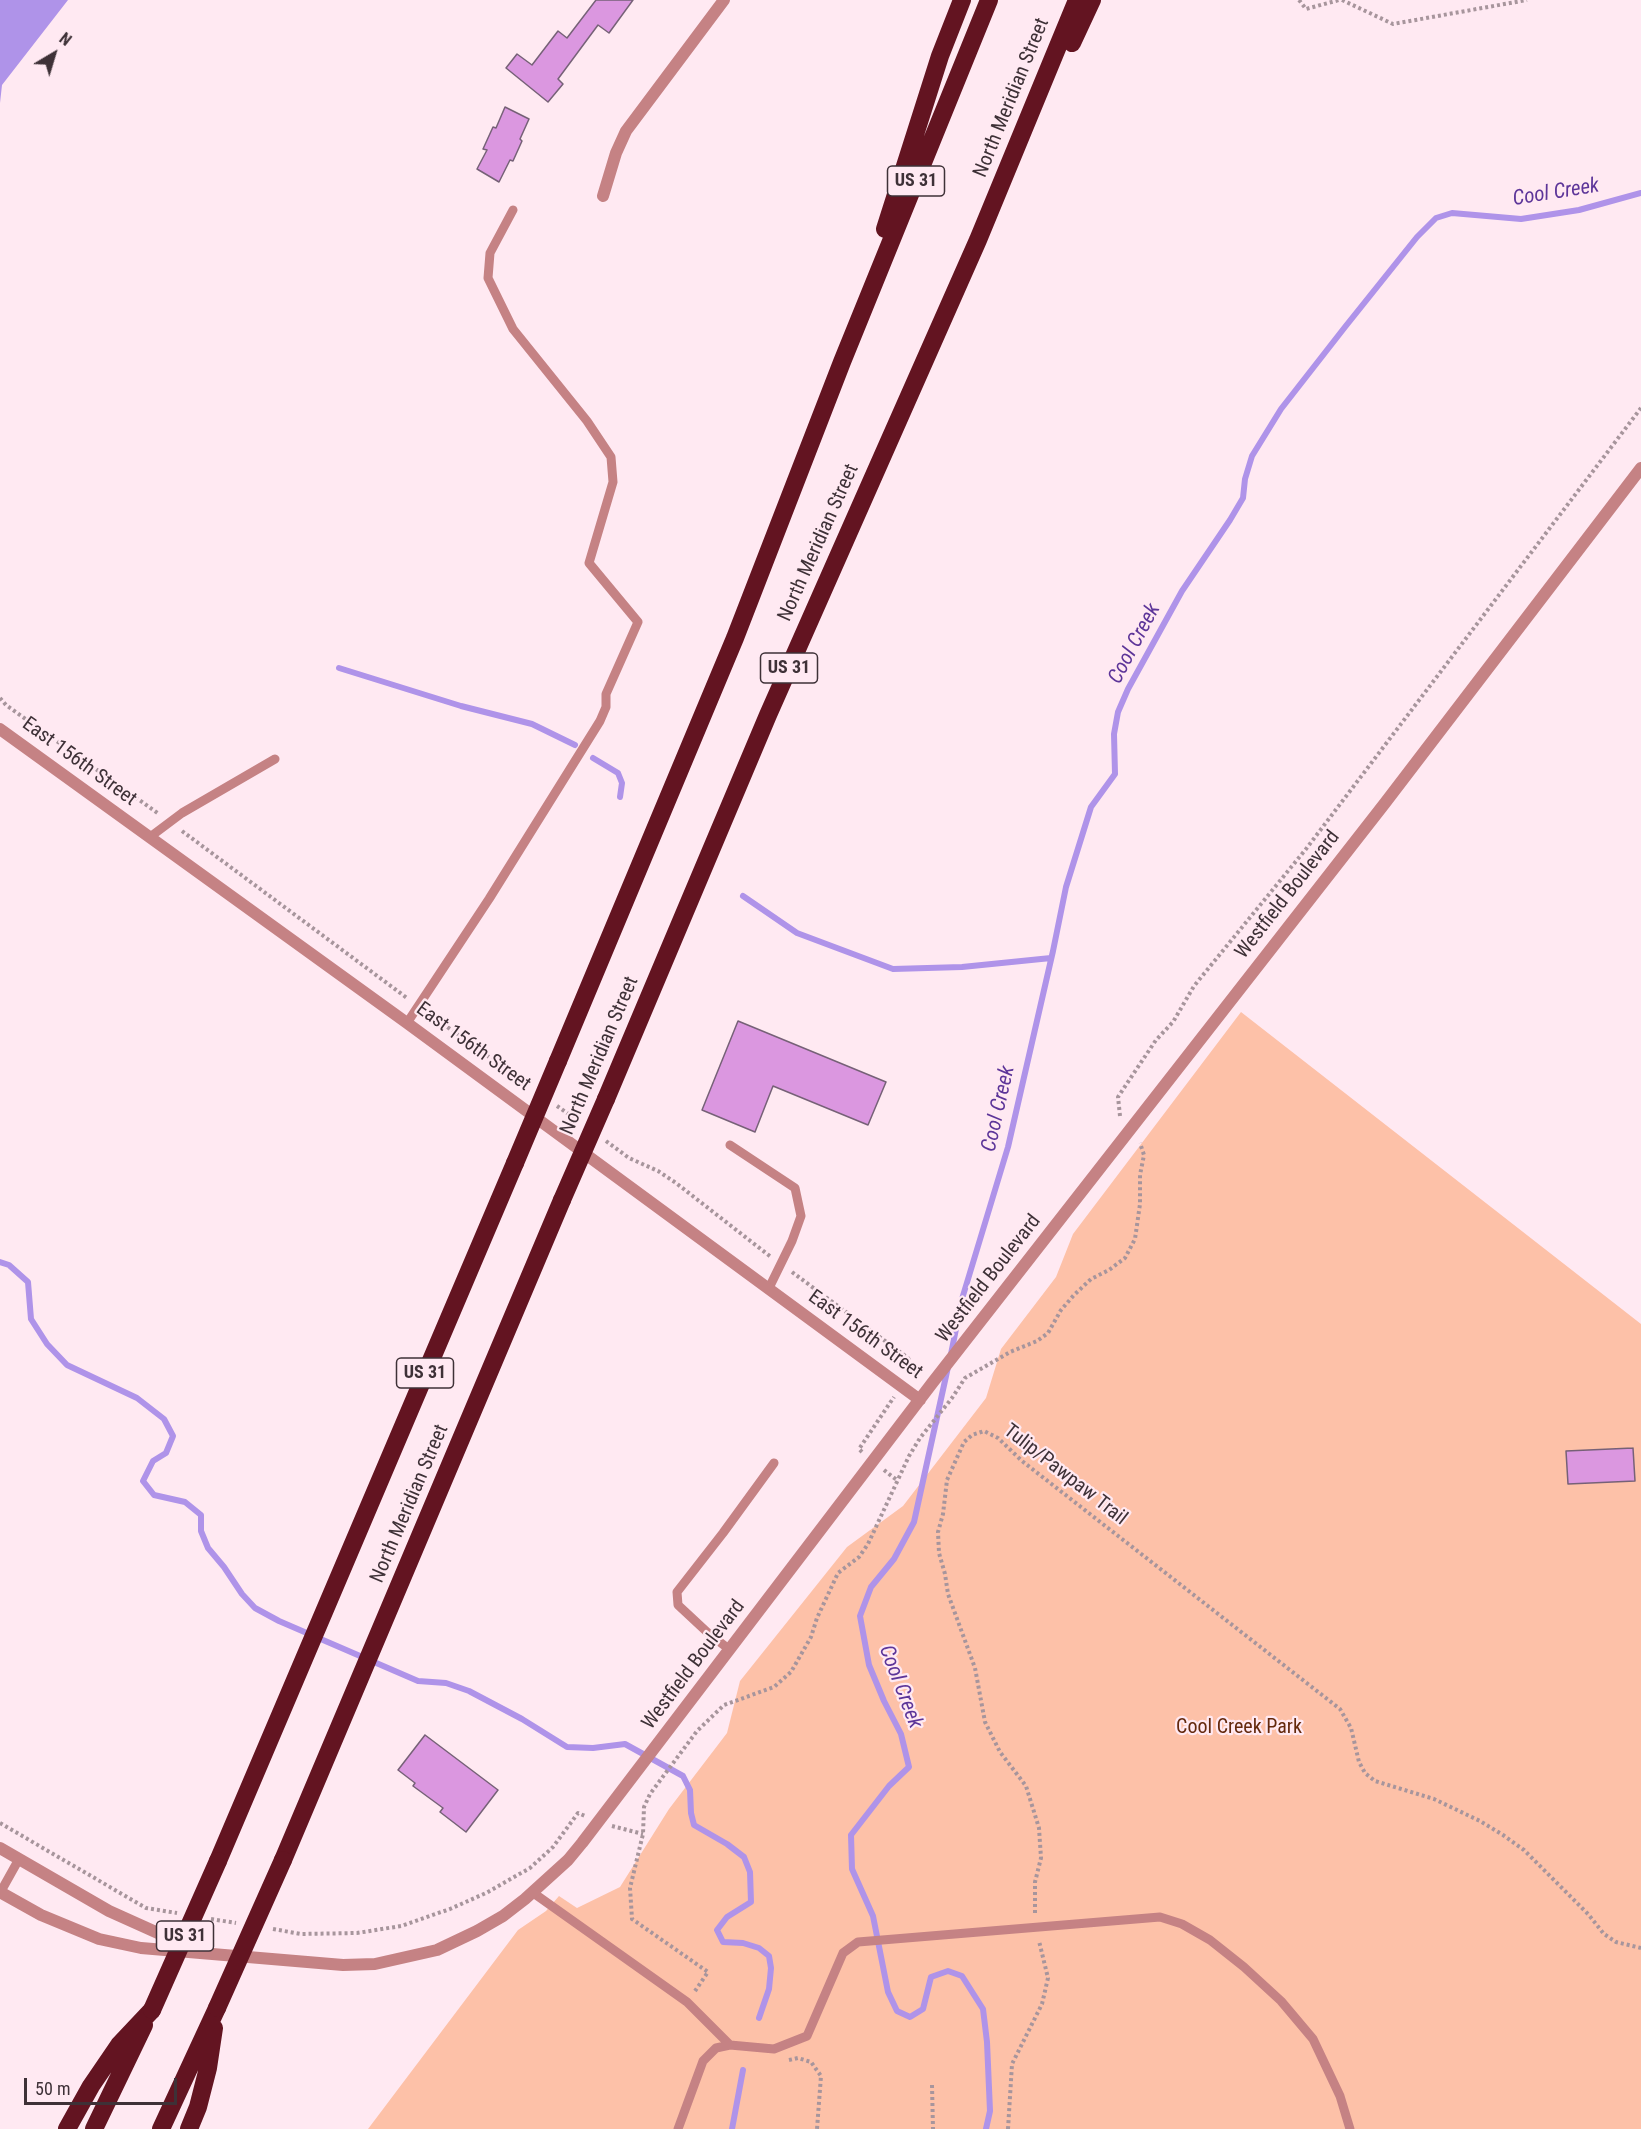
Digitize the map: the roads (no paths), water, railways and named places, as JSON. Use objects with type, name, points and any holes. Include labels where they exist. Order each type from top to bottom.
[{"type":"highway","points":[[842,362],[940,56],[962,0]]},
{"type":"highway","name":"North Meridian Street","points":[[94,2129],[152,2010],[218,1861],[558,1061],[735,638],[842,362],[989,0]]},
{"type":"highway","name":"North Meridian Street","points":[[161,2129],[284,1860],[773,704],[978,240],[1077,0]]},
{"type":"highway","points":[[978,240],[1092,0]]},
{"type":"highway","points":[[189,2129],[198,2107],[208,2068],[217,2008]]},
{"type":"highway","points":[[67,2129],[91,2086],[119,2045],[152,2010]]},
{"type":"street","points":[[603,196],[616,153],[626,131],[724,0]]},
{"type":"street","name":"Westfield Boulevard","points":[[0,1893],[41,1915],[99,1939],[141,1948],[343,1965],[375,1964],[437,1950],[503,1916],[532,1893],[568,1860],[582,1843],[933,1382],[1385,802],[1641,468]]},
{"type":"street","name":"East 156th Street","points":[[0,729],[407,1023],[920,1400]]},
{"type":"street","name":"Westfield Boulevard","points":[[0,1848],[109,1911],[169,1938],[195,1945],[276,1959]]},
{"type":"lane","points":[[407,1023],[489,899],[600,721],[606,708],[606,694],[638,622],[589,563],[613,482],[611,457],[586,421],[513,329],[488,278],[490,253],[513,210]]},
{"type":"lane","points":[[150,837],[182,813],[275,759]]},
{"type":"lane","points":[[730,1145],[795,1188],[801,1216],[792,1241],[769,1288]]},
{"type":"lane","points":[[730,1650],[678,1605],[677,1592],[774,1463]]},
{"type":"lane","points":[[0,1893],[19,1859]]},
{"type":"lane","points":[[532,1893],[687,2002],[730,2045]]},
{"type":"lane","points":[[678,2129],[703,2061],[716,2048],[730,2045],[774,2049],[807,2036],[843,1953],[858,1942],[1160,1917],[1182,1924],[1210,1940],[1281,2001],[1313,2039],[1340,2097],[1350,2129]]},
{"type":"waterway","name":"Cool Creek","points":[[951,1354],[962,1299],[1008,1147],[1066,887],[1091,807],[1115,774],[1114,734],[1118,712],[1128,689],[1182,591],[1243,498],[1245,479],[1252,456],[1281,409],[1417,237],[1436,218],[1452,213],[1521,219],[1579,210],[1641,193]]},
{"type":"waterway","points":[[339,668],[461,706],[532,724],[575,745]]},
{"type":"waterway","points":[[593,758],[618,773],[622,783],[620,797]]},
{"type":"waterway","points":[[743,896],[797,933],[893,969],[962,967],[1051,958]]},
{"type":"waterway","points":[[0,1262],[9,1265],[28,1282],[31,1319],[47,1344],[67,1365],[137,1398],[164,1419],[173,1436],[166,1453],[153,1461],[143,1481],[154,1495],[185,1502],[201,1515],[201,1531],[208,1548],[255,1608],[279,1621],[418,1681],[446,1683],[469,1691],[522,1719],[567,1747],[593,1748],[625,1744],[683,1776],[690,1790],[694,1825],[744,1857],[750,1872],[751,1902],[727,1917],[717,1930],[723,1942],[743,1943],[759,1948],[769,1956],[771,1968],[769,1989],[759,2018]]},
{"type":"waterway","name":"Cool Creek","points":[[948,1367],[914,1522],[894,1559],[871,1587],[860,1616],[869,1665],[901,1734],[909,1767],[889,1786],[851,1835],[852,1869],[873,1916],[888,1992],[897,2011],[910,2017],[923,2009],[931,1977],[948,1971],[962,1976],[983,2009],[990,2111],[986,2129]]},
{"type":"waterway","points":[[732,2129],[743,2070]]},
{"type":"park label","name":"Cool Creek Park","points":[[1239,1728]]}]
